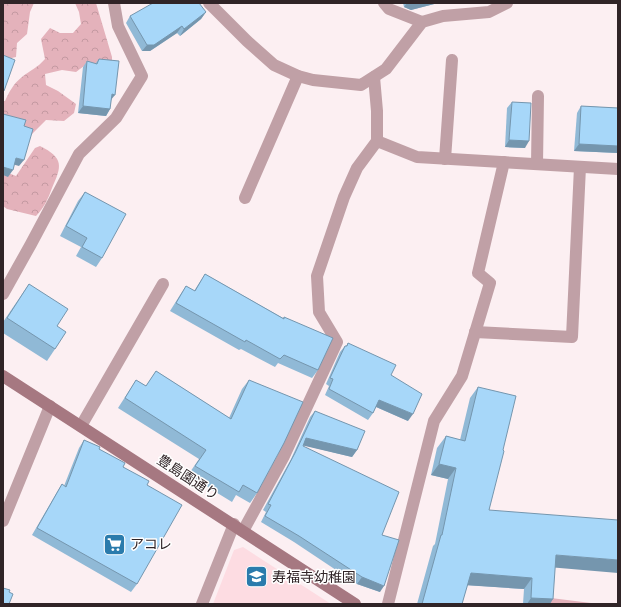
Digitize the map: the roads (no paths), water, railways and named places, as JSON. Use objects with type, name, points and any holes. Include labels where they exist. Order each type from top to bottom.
[{"type":"street","points":[[3,294],[78,154],[116,118],[142,76],[118,26],[114,3]]},
{"type":"street","points":[[209,3],[247,41],[274,65],[298,76],[313,80],[361,85],[386,69],[422,22],[443,16],[489,12],[507,3]]},
{"type":"street","points":[[384,3],[389,9],[422,22]]},
{"type":"street","points":[[445,159],[452,60]]},
{"type":"street","points":[[245,198],[298,76]]},
{"type":"street","points":[[202,604],[238,527],[284,456],[337,342],[319,312],[317,276],[350,182],[357,168],[377,141],[377,111],[374,77]]},
{"type":"street","points":[[537,164],[538,96]]},
{"type":"street","points":[[377,141],[417,157],[618,169]]},
{"type":"street","points":[[388,604],[434,421],[462,376],[490,283],[478,273],[504,162]]},
{"type":"street","points":[[475,332],[572,337],[580,167]]},
{"type":"street","points":[[81,426],[163,284]]},
{"type":"street","name":"豊島園通り","points":[[3,376],[356,604]]},
{"type":"street","points":[[3,521],[50,406]]},
{"type":"place","name":"アコレ","points":[[115,544]]},
{"type":"place","name":"寿福寺幼稚園","points":[[256,577]]}]
